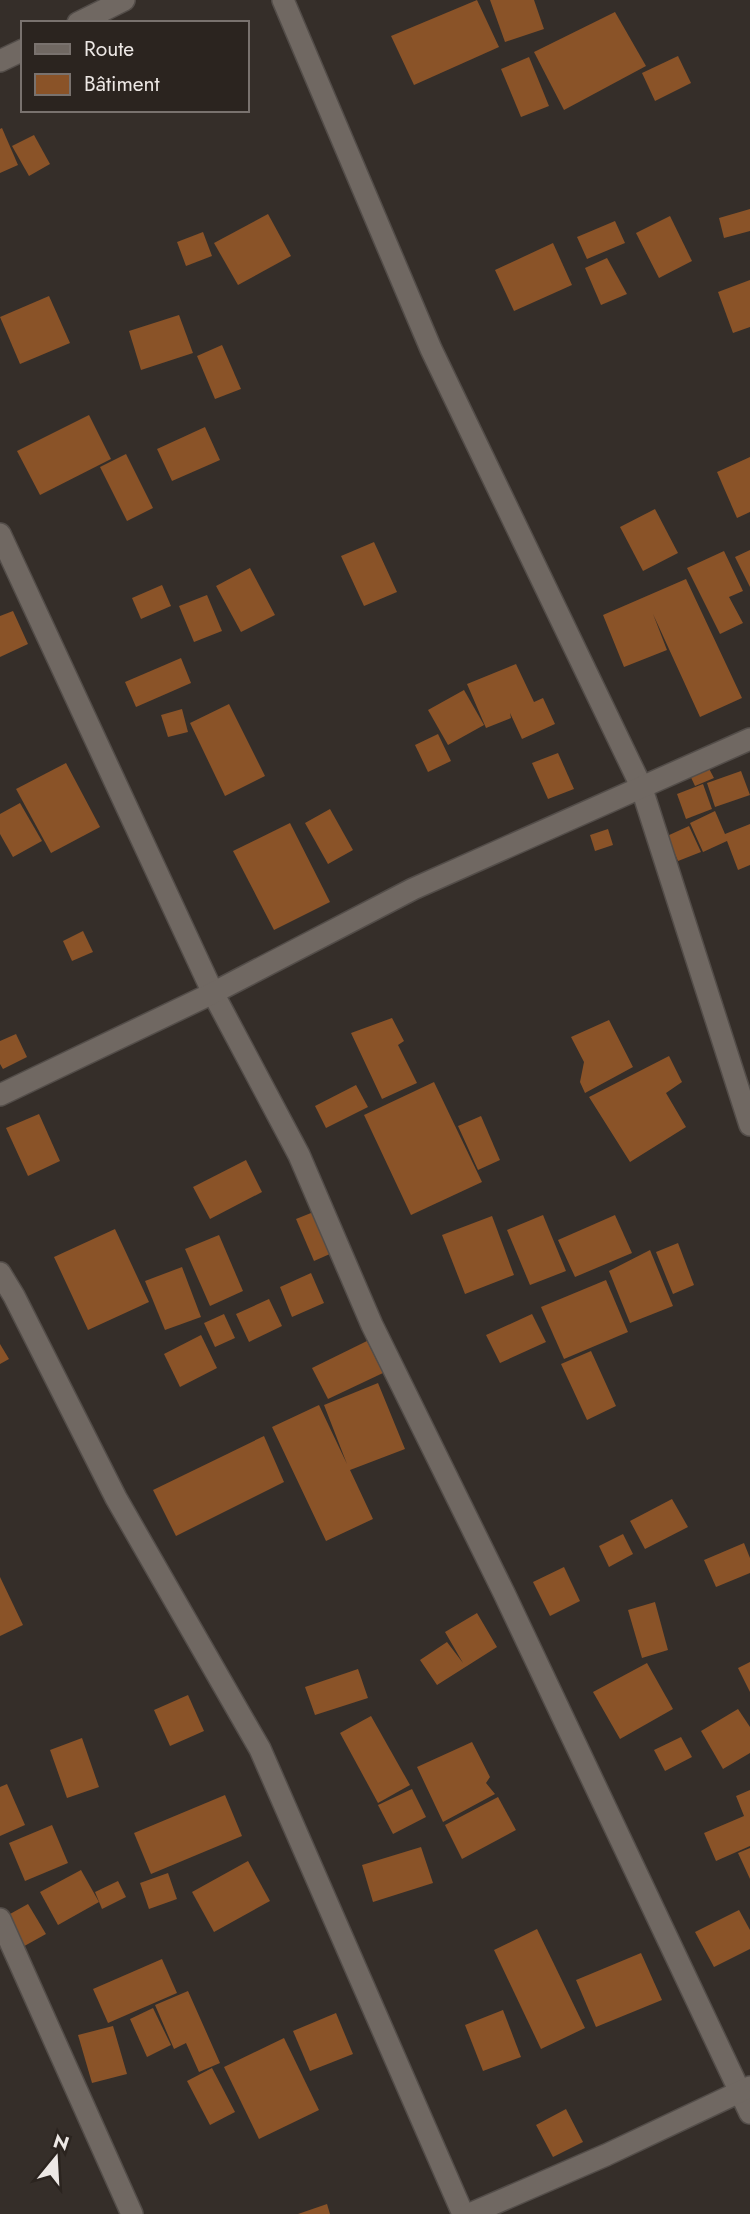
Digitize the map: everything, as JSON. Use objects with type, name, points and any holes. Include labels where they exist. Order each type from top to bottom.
[{"type":"street","points":[[82,21],[124,0]]},
{"type":"street","points":[[283,0],[431,349],[641,786],[750,1125]]},
{"type":"street","points":[[0,61],[21,51]]},
{"type":"street","points":[[0,534],[213,993],[299,1155],[372,1325],[746,2089],[750,2113]]},
{"type":"street","points":[[0,1095],[213,993],[412,890],[750,739]]},
{"type":"street","points":[[0,1273],[116,1498],[260,1749],[463,2214]]},
{"type":"street","points":[[0,1919],[132,2214]]},
{"type":"street","points":[[470,2214],[606,2155],[746,2089]]},
{"type":"building","points":[[477,0],[499,47],[414,85],[391,36]]},
{"type":"building","points":[[490,0],[534,0],[544,29],[505,42]]},
{"type":"building","points":[[615,12],[646,66],[564,110],[534,52]]},
{"type":"building","points":[[678,56],[691,83],[655,101],[642,73]]},
{"type":"building","points":[[529,57],[549,106],[521,117],[501,69]]},
{"type":"building","points":[[2,128],[18,165],[0,173],[0,129]]},
{"type":"building","points":[[34,135],[50,164],[29,176],[12,146]]},
{"type":"building","points":[[750,209],[750,231],[724,238],[719,218]]},
{"type":"building","points":[[268,214],[291,256],[238,285],[214,243]]},
{"type":"building","points":[[670,216],[692,261],[659,278],[636,233]]},
{"type":"building","points":[[615,221],[625,243],[587,259],[577,237]]},
{"type":"building","points":[[203,232],[212,256],[186,266],[177,242]]},
{"type":"building","points":[[553,243],[572,285],[514,311],[495,270]]},
{"type":"building","points":[[607,258],[627,294],[601,305],[585,268]]},
{"type":"building","points":[[750,280],[750,327],[733,333],[718,292]]},
{"type":"building","points":[[49,296],[70,343],[20,364],[0,317]]},
{"type":"building","points":[[179,315],[193,353],[141,370],[129,331]]},
{"type":"building","points":[[222,345],[241,389],[215,399],[197,356]]},
{"type":"building","points":[[89,415],[111,459],[40,495],[17,451]]},
{"type":"building","points":[[205,427],[220,460],[172,481],[157,449]]},
{"type":"building","points":[[126,454],[153,508],[127,521],[100,467]]},
{"type":"building","points":[[750,457],[750,512],[737,518],[717,472]]},
{"type":"building","points":[[655,509],[678,553],[643,571],[620,527]]},
{"type":"building","points":[[374,542],[397,592],[364,606],[341,556]]},
{"type":"building","points":[[750,550],[750,587],[735,557]]},
{"type":"building","points":[[724,551],[743,591],[729,597],[743,623],[720,634],[687,568]]},
{"type":"building","points":[[250,568],[275,615],[241,632],[216,586]]},
{"type":"building","points":[[686,579],[742,698],[700,717],[653,614],[667,650],[624,667],[603,615]]},
{"type":"building","points":[[162,585],[171,606],[141,619],[132,598]]},
{"type":"building","points":[[207,595],[222,631],[194,642],[179,606]]},
{"type":"building","points":[[13,611],[28,644],[0,657],[0,616]]},
{"type":"building","points":[[181,658],[191,683],[136,707],[125,682]]},
{"type":"building","points":[[516,664],[534,702],[543,698],[555,724],[522,739],[510,713],[511,718],[486,728],[467,684]]},
{"type":"building","points":[[464,690],[484,725],[448,745],[428,710]]},
{"type":"building","points":[[229,704],[265,776],[225,796],[190,723]]},
{"type":"building","points":[[182,709],[188,732],[168,737],[161,715]]},
{"type":"building","points":[[438,734],[451,761],[428,772],[415,745]]},
{"type":"building","points":[[558,753],[574,789],[548,799],[532,763]]},
{"type":"building","points":[[66,763],[100,827],[51,853],[16,789]]},
{"type":"building","points":[[706,763],[714,778],[695,786],[688,771]]},
{"type":"building","points":[[741,771],[750,795],[715,807],[707,783]]},
{"type":"building","points":[[703,784],[712,809],[686,819],[677,794]]},
{"type":"building","points":[[20,803],[42,841],[13,857],[0,834],[0,814]]},
{"type":"building","points":[[330,809],[353,850],[328,864],[305,823]]},
{"type":"building","points":[[715,811],[725,834],[750,824],[750,865],[738,870],[727,841],[703,852],[690,823]]},
{"type":"building","points":[[290,823],[330,902],[274,930],[233,851]]},
{"type":"building","points":[[689,826],[701,852],[678,861],[667,836]]},
{"type":"building","points":[[608,829],[613,845],[595,851],[590,835]]},
{"type":"building","points":[[83,931],[93,952],[72,961],[63,941]]},
{"type":"building","points":[[392,1018],[404,1041],[398,1045],[417,1083],[382,1099],[351,1033]]},
{"type":"building","points":[[609,1020],[633,1067],[585,1093],[580,1082],[584,1062],[571,1037]]},
{"type":"building","points":[[16,1034],[27,1057],[3,1069],[0,1064],[0,1041]]},
{"type":"building","points":[[669,1056],[682,1082],[666,1093],[686,1127],[630,1162],[589,1097]]},
{"type":"building","points":[[434,1082],[482,1182],[411,1215],[364,1115]]},
{"type":"building","points":[[356,1085],[368,1107],[326,1128],[315,1106]]},
{"type":"building","points":[[39,1114],[60,1161],[28,1176],[6,1128]]},
{"type":"building","points":[[481,1116],[500,1160],[478,1170],[458,1126]]},
{"type":"building","points":[[246,1160],[262,1192],[210,1219],[193,1187]]},
{"type":"building","points":[[331,1205],[348,1246],[314,1261],[296,1219]]},
{"type":"building","points":[[543,1215],[566,1271],[530,1285],[507,1230]]},
{"type":"building","points":[[615,1215],[632,1253],[575,1277],[558,1240]]},
{"type":"building","points":[[492,1216],[514,1275],[465,1294],[442,1235]]},
{"type":"building","points":[[115,1229],[149,1302],[88,1330],[54,1257]]},
{"type":"building","points":[[219,1235],[243,1291],[210,1306],[185,1249]]},
{"type":"building","points":[[678,1243],[694,1285],[673,1294],[656,1252]]},
{"type":"building","points":[[650,1250],[673,1306],[630,1323],[609,1271]]},
{"type":"building","points":[[182,1267],[201,1317],[165,1330],[145,1281]]},
{"type":"building","points":[[311,1273],[324,1303],[292,1317],[280,1287]]},
{"type":"building","points":[[606,1280],[628,1332],[564,1359],[541,1307]]},
{"type":"building","points":[[269,1299],[282,1326],[249,1342],[236,1314]]},
{"type":"building","points":[[224,1314],[235,1338],[215,1347],[204,1323]]},
{"type":"building","points":[[532,1314],[546,1342],[500,1363],[486,1335]]},
{"type":"building","points":[[201,1335],[217,1368],[180,1387],[164,1354]]},
{"type":"building","points":[[367,1341],[383,1373],[328,1399],[312,1368]]},
{"type":"building","points":[[0,1344],[9,1359],[0,1364]]},
{"type":"building","points":[[591,1351],[616,1406],[587,1420],[561,1364]]},
{"type":"building","points":[[378,1383],[405,1449],[350,1470],[373,1519],[326,1541],[272,1427],[319,1405],[347,1464],[324,1405]]},
{"type":"building","points":[[264,1436],[284,1482],[176,1536],[153,1490]]},
{"type":"building","points":[[672,1499],[688,1527],[645,1549],[630,1521]]},
{"type":"building","points":[[623,1534],[633,1554],[609,1567],[599,1546]]},
{"type":"building","points":[[744,1543],[750,1558],[750,1573],[716,1587],[704,1560]]},
{"type":"building","points":[[564,1567],[580,1601],[550,1616],[533,1582]]},
{"type":"building","points":[[0,1577],[23,1625],[0,1636]]},
{"type":"building","points":[[655,1602],[668,1650],[642,1658],[628,1610]]},
{"type":"building","points":[[477,1613],[497,1647],[437,1685],[420,1660],[447,1642],[463,1663],[445,1632]]},
{"type":"building","points":[[750,1662],[750,1692],[738,1668]]},
{"type":"building","points":[[647,1663],[673,1709],[620,1739],[593,1692]]},
{"type":"building","points":[[358,1669],[368,1698],[315,1715],[305,1687]]},
{"type":"building","points":[[188,1695],[204,1731],[170,1746],[154,1710]]},
{"type":"building","points":[[738,1709],[750,1727],[750,1753],[723,1769],[701,1731]]},
{"type":"building","points":[[371,1716],[410,1785],[378,1803],[340,1733]]},
{"type":"building","points":[[681,1737],[692,1757],[665,1771],[654,1750]]},
{"type":"building","points":[[82,1738],[99,1787],[67,1798],[50,1750]]},
{"type":"building","points":[[472,1742],[490,1777],[486,1783],[495,1794],[443,1822],[417,1767]]},
{"type":"building","points":[[7,1784],[25,1825],[0,1836],[0,1787]]},
{"type":"building","points":[[412,1789],[426,1817],[393,1834],[378,1805]]},
{"type":"building","points":[[750,1790],[750,1846],[716,1861],[704,1833],[744,1816],[736,1796]]},
{"type":"building","points":[[225,1795],[242,1836],[151,1874],[134,1833]]},
{"type":"building","points":[[498,1797],[516,1830],[462,1859],[445,1825]]},
{"type":"building","points":[[52,1825],[68,1863],[25,1881],[9,1843]]},
{"type":"building","points":[[421,1847],[433,1883],[373,1902],[362,1865]]},
{"type":"building","points":[[750,1848],[750,1879],[738,1853]]},
{"type":"building","points":[[248,1861],[270,1901],[214,1932],[192,1892]]},
{"type":"building","points":[[81,1870],[99,1902],[58,1925],[40,1892]]},
{"type":"building","points":[[168,1873],[177,1899],[149,1909],[140,1883]]},
{"type":"building","points":[[118,1881],[126,1897],[102,1909],[95,1892]]},
{"type":"building","points":[[28,1904],[46,1934],[19,1949],[1,1919]]},
{"type":"building","points":[[739,1910],[750,1930],[750,1949],[714,1967],[695,1932]]},
{"type":"building","points":[[537,1929],[585,2028],[541,2049],[494,1950]]},
{"type":"building","points":[[641,1953],[662,2000],[596,2027],[576,1980]]},
{"type":"building","points":[[162,1959],[177,1993],[108,2023],[93,1989]]},
{"type":"building","points":[[188,1991],[220,2063],[199,2072],[186,2043],[174,2049],[155,2005]]},
{"type":"building","points":[[153,2008],[171,2045],[147,2057],[130,2019]]},
{"type":"building","points":[[503,2010],[521,2057],[483,2071],[465,2025]]},
{"type":"building","points":[[336,2013],[353,2054],[310,2071],[293,2031]]},
{"type":"building","points":[[113,2026],[127,2074],[92,2083],[78,2035]]},
{"type":"building","points":[[284,2038],[319,2110],[259,2139],[224,2067]]},
{"type":"building","points":[[212,2068],[235,2112],[210,2125],[187,2081]]},
{"type":"building","points":[[566,2109],[583,2142],[553,2157],[536,2125]]},
{"type":"building","points":[[327,2204],[330,2214],[298,2214]]}]
